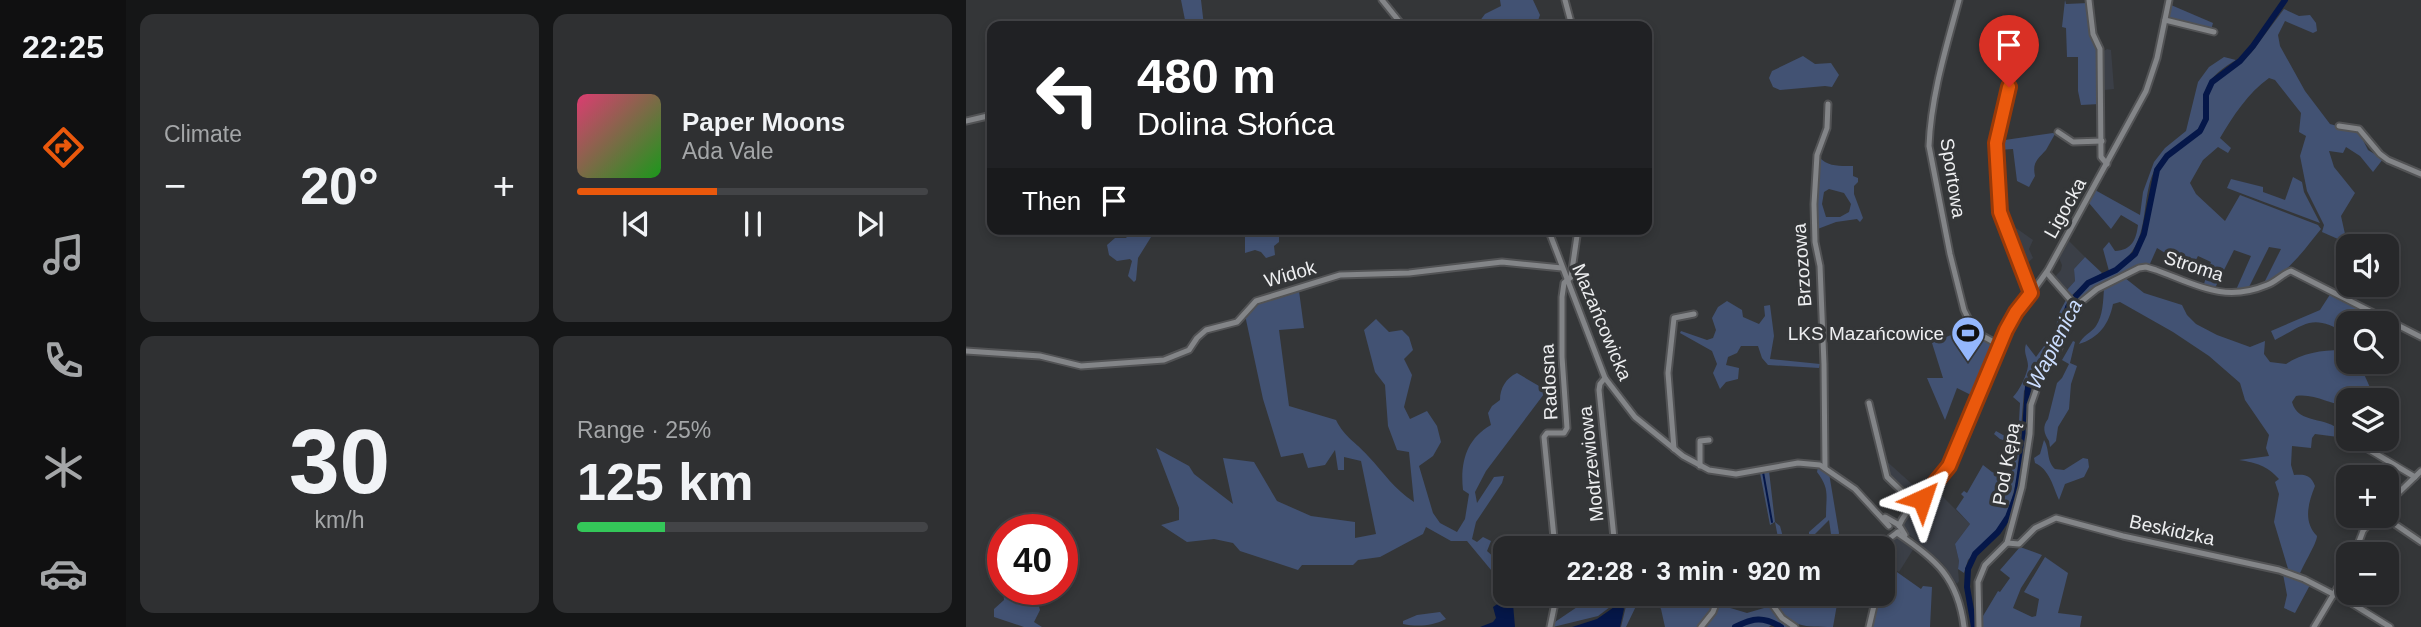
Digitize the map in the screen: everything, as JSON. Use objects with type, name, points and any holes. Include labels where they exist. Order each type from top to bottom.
[{"type":"street","points":[[1382,0],[1399,21]]},
{"type":"street","points":[[1565,0],[1571,21]]},
{"type":"street","name":"Sportowa","points":[[1959,0],[1940,70],[1929,146],[1964,310],[1972,326],[1981,335],[1999,345]]},
{"type":"street","points":[[2089,0],[2093,34],[2100,49],[2102,160],[2107,164]]},
{"type":"street","name":"Ligocka","points":[[1891,536],[1905,514],[1949,466],[2012,317],[2047,273],[2149,84],[2169,0]]},
{"type":"street","points":[[2165,20],[2214,32]]},
{"type":"street","points":[[2021,33],[1996,143],[1997,169],[2000,212],[2031,293]]},
{"type":"street","name":"Brzozowa","points":[[1825,467],[1820,266],[1815,242],[1814,204],[1817,155],[1827,128],[1828,104]]},
{"type":"street","points":[[966,121],[987,116]]},
{"type":"street","points":[[2339,126],[2359,129],[2388,160],[2421,174]]},
{"type":"street","points":[[2058,132],[2073,142],[2102,141]]},
{"type":"street","name":"Mazańcowicka","points":[[1550,235],[1605,378],[1635,417],[1699,466],[1725,474],[1806,463],[1825,467]]},
{"type":"street","points":[[1567,281],[1571,276],[1577,235]]},
{"type":"street","name":"Widok","points":[[966,351],[1040,356],[1081,366],[1164,360],[1189,350],[1206,330],[1237,322],[1256,300],[1340,275],[1409,273],[1502,262],[1562,268]]},
{"type":"street","name":"Stroma","points":[[2076,306],[2097,289],[2139,268],[2156,270],[2218,293],[2253,290],[2269,285],[2291,271],[2421,337]]},
{"type":"street","points":[[2047,273],[2076,306]]},
{"type":"street","name":"Radosna","points":[[1554,536],[1544,437],[1547,433],[1564,433],[1567,428],[1563,384],[1562,297],[1564,283],[1567,281]]},
{"type":"street","name":"Pod Kępą","points":[[1979,627],[1976,594],[1980,574],[2007,543],[2022,487],[2034,394],[2058,350],[2076,306]]},
{"type":"street","points":[[1674,449],[1668,373],[1674,318],[1694,314]]},
{"type":"street","name":"Modrzewiowa","points":[[1605,378],[1599,390],[1614,536]]},
{"type":"street","points":[[1869,403],[1887,477],[1916,505]]},
{"type":"street","points":[[1699,466],[1700,441],[1709,440]]},
{"type":"street","points":[[2371,451],[2415,477]]},
{"type":"street","points":[[1825,467],[1855,489],[1950,579],[1959,599],[1964,627]]},
{"type":"street","points":[[2399,492],[2421,471]]},
{"type":"street","name":"Beskidzka","points":[[2007,543],[2020,544],[2035,528],[2053,518],[2059,518],[2123,536],[2278,570],[2335,594],[2390,627]]},
{"type":"street","points":[[2399,527],[2421,542]]},
{"type":"street","points":[[2314,627],[2335,594]]},
{"type":"street","points":[[1549,627],[1554,606]]},
{"type":"street","points":[[1700,627],[1715,606]]},
{"type":"street","points":[[1773,606],[1782,618],[1795,627]]},
{"type":"street","points":[[1869,627],[1874,606]]},
{"type":"shaded area","points":[[1181,0],[1201,0],[1203,21],[1185,20]]},
{"type":"shaded area","points":[[1500,0],[1533,0],[1540,15],[1538,21],[1480,21],[1485,14],[1501,6]]},
{"type":"shaded area","points":[[2065,0],[2066,4],[2088,3],[2098,48],[2100,104],[2081,105],[2078,91],[2078,57],[2067,57],[2066,28],[2062,27]]},
{"type":"shaded area","points":[[2171,5],[2213,23],[2211,30],[2168,19]]},
{"type":"shaded area","points":[[2284,9],[2299,16],[2310,15],[2316,23],[2317,31],[2313,33],[2285,21],[2278,35],[2280,46],[2305,91],[2330,124],[2360,134],[2368,150],[2383,159],[2373,172],[2360,156],[2346,147],[2343,153],[2329,151],[2334,167],[2355,193],[2341,216],[2345,234],[2336,234],[2336,238],[2322,232],[2324,225],[2307,191],[2300,156],[2306,136],[2299,132],[2301,113],[2275,80],[2269,78],[2248,98],[2220,138],[2231,148],[2228,153],[2218,147],[2203,160],[2190,183],[2196,194],[2225,221],[2240,195],[2318,225],[2321,229],[2302,253],[2288,268],[2263,285],[2281,249],[2269,247],[2248,289],[2236,290],[2251,256],[2234,250],[2214,290],[2203,287],[2211,262],[2198,256],[2191,269],[2157,248],[2149,266],[2098,286],[2076,302],[2089,284],[2118,271],[2137,254],[2145,234],[2159,171],[2168,158],[2202,131],[2208,119],[2207,95],[2213,83],[2251,53]]},
{"type":"shaded area","points":[[2111,50],[2114,89],[2104,90],[2102,52]]},
{"type":"shaded area","points":[[1803,56],[1815,64],[1831,63],[1839,75],[1832,87],[1780,90],[1773,87],[1769,78],[1772,71]]},
{"type":"shaded area","points":[[2224,57],[2236,60],[2215,75],[2207,86],[2200,127],[2166,155],[2156,167],[2148,190],[2139,238],[2126,259],[2109,271],[2103,249],[2109,242],[2115,251],[2125,249],[2134,240],[2138,225],[2121,215],[2111,229],[2089,203],[2095,190],[2140,215],[2143,192],[2154,162],[2165,148],[2186,131],[2198,82],[2209,67]]},
{"type":"shaded area","points":[[2055,134],[2047,148],[2035,164],[2035,176],[2029,187],[2017,181],[2013,149],[1998,150],[1998,141]]},
{"type":"shaded area","points":[[1819,157],[1830,164],[1853,166],[1853,176],[1858,178],[1854,194],[1863,218],[1860,222],[1857,219],[1836,222],[1815,230]],"holes":[[[1829,189],[1844,193],[1851,204],[1849,212],[1840,217],[1826,217],[1822,204],[1824,192]]]},
{"type":"shaded area","points":[[2293,177],[2302,182],[2304,192],[2320,223],[2227,188],[2231,179],[2263,187],[2263,192],[2285,200]]},
{"type":"shaded area","points":[[2016,228],[2033,240],[2029,249],[2033,258],[2022,268],[2011,238]]},
{"type":"shaded area","points":[[1128,235],[1152,235],[1138,258],[1134,282],[1128,276],[1132,261],[1117,261],[1109,255],[1107,245],[1115,238],[1126,238]]},
{"type":"shaded area","points":[[1245,235],[1279,235],[1279,242],[1274,246],[1275,255],[1266,258],[1255,250],[1245,253]]},
{"type":"shaded area","points":[[2069,241],[2085,257],[2074,269],[2075,281],[2066,291],[2054,278],[2061,270],[2059,258]]},
{"type":"shaded area","points":[[2085,257],[2102,273],[2071,296],[2066,291],[2075,281],[2074,269]]},
{"type":"shaded area","points":[[2125,278],[2144,293],[2182,305],[2196,324],[2217,335],[2250,347],[2265,341],[2264,354],[2270,362],[2286,364],[2312,353],[2336,350],[2336,374],[2364,374],[2370,388],[2336,388],[2336,404],[2303,396],[2296,396],[2292,402],[2300,414],[2336,427],[2336,437],[2315,434],[2311,448],[2292,446],[2291,465],[2294,475],[2307,476],[2315,486],[2308,519],[2317,536],[2299,576],[2289,572],[2274,522],[2279,494],[2275,482],[2279,479],[2261,465],[2239,460],[2269,456],[2266,448],[2269,435],[2245,400],[2240,383],[2209,356],[2120,302],[2113,304],[2106,324],[2097,334],[2079,344],[2098,322],[2104,289]]},
{"type":"shaded area","points":[[1299,291],[1304,328],[1279,330],[1289,406],[1336,420],[1395,486],[1414,502],[1409,452],[1397,450],[1388,426],[1385,385],[1375,372],[1364,330],[1376,319],[1389,332],[1402,330],[1409,337],[1413,350],[1404,359],[1412,375],[1404,407],[1410,419],[1427,411],[1437,426],[1441,442],[1433,456],[1419,466],[1433,513],[1440,523],[1457,532],[1465,519],[1469,494],[1463,490],[1466,453],[1476,437],[1491,425],[1488,413],[1500,400],[1504,384],[1517,373],[1539,386],[1544,394],[1486,471],[1475,492],[1477,503],[1494,477],[1504,476],[1476,522],[1472,539],[1477,542],[1483,537],[1491,541],[1487,551],[1493,556],[1493,572],[1467,541],[1451,541],[1426,527],[1423,534],[1380,557],[1358,560],[1353,565],[1302,565],[1298,570],[1240,551],[1233,543],[1214,539],[1187,542],[1161,525],[1179,520],[1179,508],[1156,448],[1189,466],[1194,474],[1233,504],[1223,458],[1254,462],[1277,501],[1311,516],[1355,522],[1355,538],[1376,534],[1361,461],[1344,457],[1344,470],[1338,470],[1335,450],[1325,465],[1308,468],[1303,453],[1281,457],[1263,399],[1245,315],[1254,305]]},
{"type":"shaded area","points":[[2331,293],[2365,311],[2336,311],[2336,328],[2318,322],[2311,323],[2275,340],[2271,331],[2320,310]]},
{"type":"shaded area","points":[[2066,300],[2069,302],[2062,315],[2058,335],[2024,391],[2017,478],[2009,511],[2000,526],[1968,560],[1964,573],[1958,569],[1955,544],[1970,524],[1956,509],[1964,497],[1961,494],[1964,491],[1967,493],[1983,465],[1992,472],[2009,478],[2012,476],[2012,462],[2018,445],[1994,434],[1996,431],[2010,439],[2018,440],[2020,403],[2013,397],[2027,370],[2026,344],[2036,357],[2055,331],[2059,313]]},
{"type":"shaded area","points":[[1727,301],[1742,310],[1743,317],[1759,324],[1765,316],[1764,306],[1770,305],[1774,336],[1770,359],[1820,364],[1819,368],[1768,365],[1758,346],[1741,346],[1737,353],[1728,357],[1726,365],[1739,368],[1738,379],[1726,382],[1720,389],[1713,373],[1717,364],[1712,351],[1680,333],[1681,331],[1707,340],[1713,338],[1716,330],[1712,318],[1718,307]]},
{"type":"shaded area","name":"LKS Mazańcowice","points":[[1970,327],[1995,346],[1975,397],[1957,388],[1945,420],[1927,378],[1943,378],[1932,343]]},
{"type":"shaded area","points":[[2073,341],[2075,342],[2070,363],[2077,366],[2071,384],[2069,409],[2058,427],[2056,441],[2050,447],[2044,427],[2057,383],[2069,364],[2062,360]]},
{"type":"shaded area","points":[[2044,440],[2050,462],[2055,469],[2064,470],[2083,458],[2088,459],[2089,467],[2084,477],[2065,484],[2059,500],[2047,474],[2035,463],[2034,458],[2040,454]]},
{"type":"shaded area","points":[[1883,458],[1923,494],[1915,503],[1888,477]]},
{"type":"shaded area","points":[[1818,467],[1829,473],[1839,536],[1831,536],[1829,520],[1813,536],[1809,535],[1826,517],[1824,483],[1817,472]]},
{"type":"shaded area","points":[[1769,471],[1775,522],[1770,525],[1760,473]]},
{"type":"shaded area","points":[[1935,489],[1970,524],[1955,544],[1959,561],[1957,584],[1942,563],[1903,527],[1909,515]]},
{"type":"shaded area","points":[[1775,522],[1780,526],[1783,536],[1778,536]]},
{"type":"shaded area","points":[[1895,538],[1914,548],[1899,572],[1895,570]]},
{"type":"shaded area","points":[[2020,547],[2042,555],[2021,588],[2013,608],[2032,617],[2036,616],[2039,599],[2024,592],[2045,557],[2068,573],[2058,613],[2082,616],[2080,627],[1981,627],[1980,621],[1998,591],[2000,592],[2010,578],[2000,570]]},
{"type":"shaded area","points":[[1895,571],[1921,589],[1923,586],[1932,587],[1930,627],[1872,627],[1878,606],[1895,606]]},
{"type":"shaded area","points":[[2283,574],[2310,585],[2295,613],[2284,608],[2287,595]]},
{"type":"shaded area","points":[[998,605],[1038,605],[1040,610],[1034,622],[1042,627],[1024,627],[994,617],[994,609]]},
{"type":"shaded area","points":[[1579,606],[1611,606],[1598,616],[1553,627],[1552,624]]},
{"type":"shaded area","points":[[1626,606],[1636,606],[1626,627],[1621,627]]},
{"type":"shaded area","points":[[1659,606],[1712,606],[1712,612],[1699,627],[1665,627]]},
{"type":"shaded area","points":[[1716,606],[1747,613],[1774,606],[1794,627],[1776,627],[1772,624],[1769,627],[1702,627]]},
{"type":"shaded area","points":[[1776,606],[1837,606],[1833,627],[1804,626],[1785,616]]},
{"type":"shaded area","points":[[1440,612],[1446,619],[1436,623],[1419,626],[1403,624],[1403,621],[1417,615]]},
{"type":"water","points":[[1513,606],[1515,627],[1480,627],[1496,618],[1493,607]]},
{"type":"water","points":[[1616,606],[1622,606],[1624,609],[1620,627],[1572,627],[1597,619]]},
{"type":"waterway","name":"Wapienica","points":[[1974,627],[1967,587],[1968,569],[1975,554],[1998,532],[2008,517],[2017,493],[2024,447],[2028,386],[2059,339],[2068,307],[2076,296],[2088,283],[2116,270],[2135,254],[2144,234],[2157,170],[2167,156],[2200,131],[2206,119],[2206,95],[2212,82],[2240,61],[2285,0]]},
{"type":"waterway","points":[[1763,472],[1772,522]]},
{"type":"waterway","name":"Wapienica","points":[[1735,627],[1758,620],[1769,621],[1781,627]]},
{"type":"place","name":"LKS Mazańcowice","points":[[1968,363]]},
{"type":"route","points":[[1922,499],[1949,466],[2006,330],[2031,293],[2000,212],[1996,143],[2009,87]]}]
